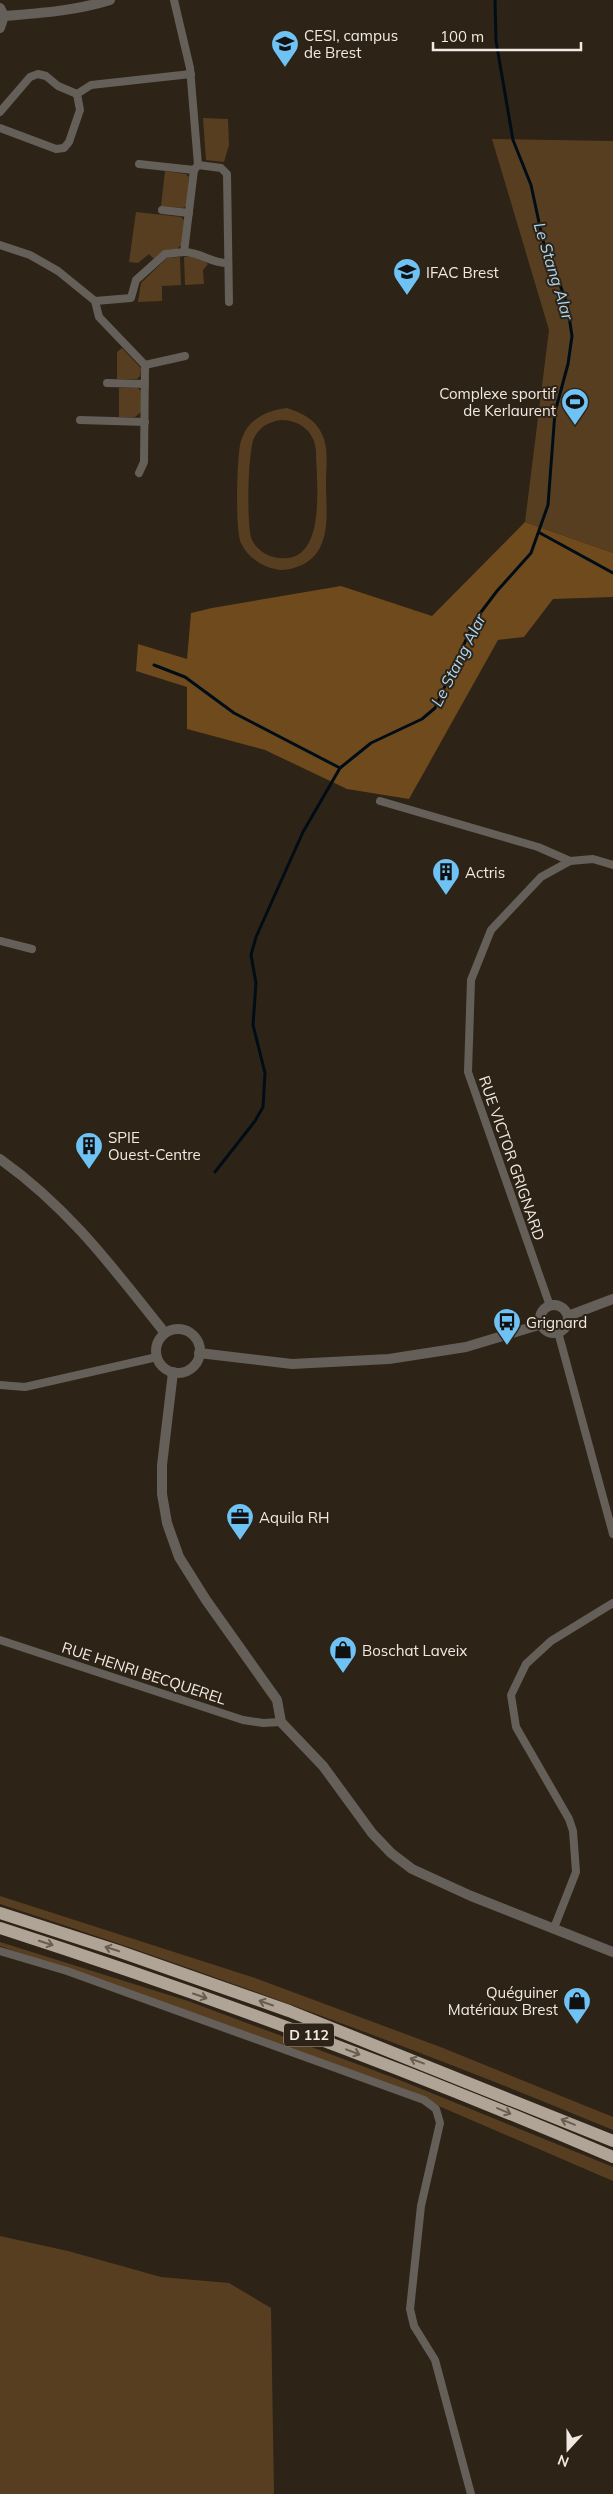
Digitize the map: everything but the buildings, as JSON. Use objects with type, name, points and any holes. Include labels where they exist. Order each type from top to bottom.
[{"type":"highway","name":"D 112","points":[[0,1913],[289,2011],[613,2141]]},
{"type":"highway","name":"D 112","points":[[0,1928],[283,2025],[453,2090],[613,2157]]},
{"type":"street","points":[[0,28],[2,12],[24,16],[87,7],[110,0]]},
{"type":"street","points":[[174,0],[191,74],[196,168],[184,252]]},
{"type":"street","points":[[0,112],[30,77],[38,74],[46,76],[58,86],[77,94]]},
{"type":"street","points":[[77,94],[91,85],[191,74]]},
{"type":"street","points":[[0,128],[56,149],[64,148],[69,142],[80,110],[77,94]]},
{"type":"street","points":[[140,164],[221,168],[227,174],[229,302]]},
{"type":"street","points":[[162,210],[189,213]]},
{"type":"street","points":[[0,245],[44,262],[95,301],[100,317],[145,364],[144,462],[140,473]]},
{"type":"street","points":[[95,301],[130,298],[136,280],[165,254],[199,253],[214,263],[228,263]]},
{"type":"street","points":[[145,364],[185,356]]},
{"type":"street","points":[[107,383],[145,384]]},
{"type":"street","points":[[80,420],[145,422]]},
{"type":"street","points":[[380,801],[538,846],[570,861]]},
{"type":"street","name":"RUE VICTOR GRIGNARD","points":[[550,1306],[468,1072],[471,980],[491,930],[541,877],[570,861],[593,859],[613,864]]},
{"type":"street","points":[[0,941],[32,949]]},
{"type":"street","points":[[0,1159],[48,1196],[74,1221],[165,1333]]},
{"type":"street","points":[[568,1316],[613,1299]]},
{"type":"street","points":[[550,1306],[563,1308],[568,1316],[567,1324],[558,1332],[547,1330],[542,1324],[542,1311],[550,1306]]},
{"type":"street","points":[[199,1353],[292,1364],[390,1359],[466,1347],[542,1324]]},
{"type":"street","points":[[178,1329],[191,1334],[199,1345],[199,1353],[191,1368],[185,1372],[173,1372],[162,1367],[157,1357],[157,1344],[165,1333],[178,1329]]},
{"type":"street","points":[[558,1332],[613,1534]]},
{"type":"street","points":[[0,1385],[25,1388],[157,1357]]},
{"type":"street","points":[[173,1372],[162,1465],[162,1494],[167,1524],[179,1557],[206,1600],[277,1700],[281,1722],[323,1766],[372,1833],[391,1853],[412,1869],[437,1881],[613,1952]]},
{"type":"street","points":[[554,1928],[576,1872],[573,1831],[569,1819],[516,1727],[512,1695],[526,1664],[551,1641],[613,1603]]},
{"type":"street","name":"RUE HENRI BECQUEREL","points":[[0,1640],[243,1720],[263,1723],[281,1722]]},
{"type":"street","points":[[0,1951],[67,1972],[424,2100],[436,2109],[440,2123],[420,2206],[410,2309],[414,2326],[435,2360],[471,2494]]},
{"type":"shaded area","points":[[203,118],[228,119],[229,145],[224,162],[206,160]]},
{"type":"shaded area","name":"Complexe sportif de Kerlaurent","points":[[492,139],[613,141],[613,553],[525,522],[549,330]]},
{"type":"shaded area","points":[[165,171],[186,174],[189,177],[186,206],[183,208],[161,206]]},
{"type":"shaded area","points":[[136,212],[181,217],[184,220],[181,245],[177,249],[164,251],[154,259],[149,254],[138,263],[129,262]]},
{"type":"shaded area","points":[[180,257],[181,285],[162,286],[162,301],[138,302],[141,283],[167,258]]},
{"type":"shaded area","points":[[184,257],[199,257],[208,264],[203,270],[204,284],[185,285]]},
{"type":"shaded area","points":[[122,348],[141,368],[140,376],[137,379],[117,379],[117,352]]},
{"type":"shaded area","points":[[119,388],[138,388],[141,391],[141,412],[135,417],[119,417]]},
{"type":"shaded area","points":[[287,408],[308,417],[316,424],[322,434],[327,465],[327,517],[323,540],[319,550],[312,558],[302,565],[280,570],[262,565],[252,558],[241,543],[238,525],[237,480],[240,443],[247,428],[260,416]],"holes":[[[281,420],[305,428],[315,444],[316,518],[312,535],[305,548],[295,556],[279,558],[263,552],[252,540],[248,505],[249,472],[252,445],[256,434],[269,423]]]},
{"type":"shaded area","points":[[525,522],[613,553],[613,597],[553,599],[524,637],[498,640],[409,799],[347,789],[265,750],[187,729],[187,687],[136,671],[138,644],[187,659],[191,613],[212,608],[341,586],[432,616]]},
{"type":"shaded area","points":[[0,1896],[255,1978],[443,2048],[613,2117],[613,2130],[461,2069],[308,2011],[155,1956],[0,1904]]},
{"type":"shaded area","points":[[0,1942],[188,2001],[397,2079],[613,2167],[613,2181],[441,2107],[413,2092],[0,1946]]},
{"type":"shaded area","points":[[0,2236],[68,2251],[161,2277],[229,2283],[271,2308],[274,2494],[0,2494]]},
{"type":"waterway","name":"Le Stang Alar","points":[[215,1172],[255,1121],[263,1107],[265,1073],[253,1025],[256,983],[251,955],[256,937],[303,832],[340,768],[371,743],[422,719],[435,708],[475,620],[497,591],[531,553],[548,505],[555,412],[568,364],[572,336],[567,303],[543,241],[531,185],[513,140],[496,41],[495,0]]},
{"type":"waterway","points":[[540,533],[613,573]]},
{"type":"waterway","points":[[154,665],[185,677],[234,713],[340,768]]},
{"type":"place","name":"CESI, campus de Brest","points":[[285,68]]},
{"type":"place","name":"IFAC Brest","points":[[407,296]]},
{"type":"place","name":"Complexe sportif de Kerlaurent","points":[[575,426]]},
{"type":"place","name":"Actris","points":[[446,896]]},
{"type":"place","name":"SPIE Ouest-Centre","points":[[89,1170]]},
{"type":"place","name":"Grignard","points":[[507,1346]]},
{"type":"place","name":"Aquila RH","points":[[240,1541]]},
{"type":"place","name":"Boschat Laveix","points":[[343,1674]]},
{"type":"place","name":"Quéguiner Matériaux Brest","points":[[577,2025]]}]
